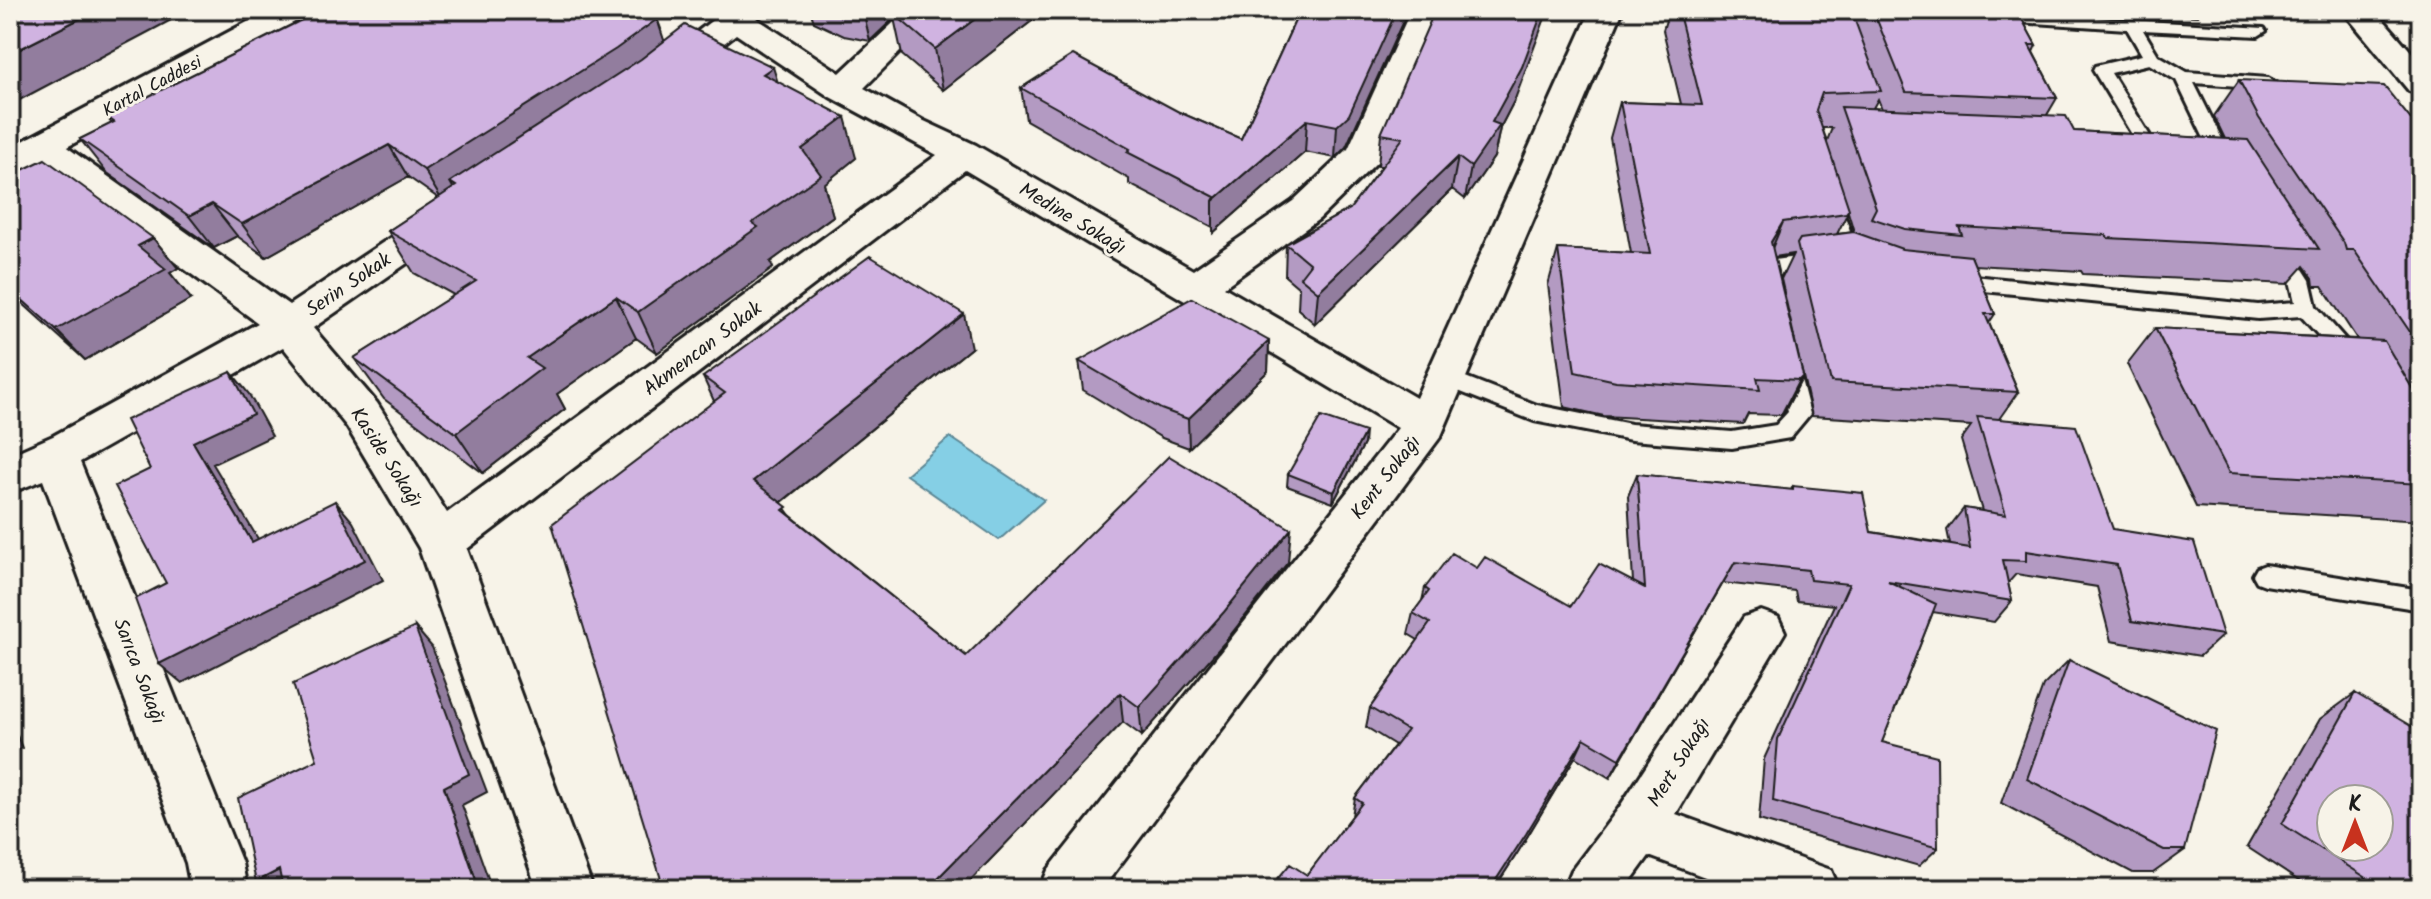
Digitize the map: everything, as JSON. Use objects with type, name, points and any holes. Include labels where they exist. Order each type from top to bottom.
[{"type":"street","name":"Kartal Caddesi","points":[[26,154],[294,10]]},
{"type":"street","points":[[842,90],[926,10]]},
{"type":"street","points":[[1194,289],[1306,210],[1364,154],[1427,10]]},
{"type":"street","name":"Kent Sokağı","points":[[1068,889],[1426,424],[1607,10]]},
{"type":"street","points":[[2358,10],[2421,84]]},
{"type":"street","points":[[630,99],[735,12]]},
{"type":"street","name":"Medine Sokağı","points":[[735,12],[842,90],[909,128],[963,153],[1426,424]]},
{"type":"street","name":"Akmencan Sokak","points":[[441,543],[963,153]]},
{"type":"street","name":"Kaside Sokağı","points":[[26,154],[288,325],[362,415],[441,543],[565,889]]},
{"type":"street","name":"Serin Sokak","points":[[10,475],[55,454],[288,325],[477,198]]},
{"type":"street","name":"Sarıca Sokağı","points":[[55,454],[214,863],[219,889]]},
{"type":"street","name":"Mert Sokağı","points":[[1592,889],[1638,826],[1761,632]]},
{"type":"street","points":[[1638,826],[1811,889]]},
{"type":"lane","points":[[1975,16],[2065,16],[2133,26],[2258,31]]},
{"type":"lane","points":[[2133,26],[2152,58],[2183,77],[2286,84]]},
{"type":"lane","points":[[2116,146],[2155,148],[2101,70],[2152,58]]},
{"type":"lane","points":[[2183,77],[2226,163],[2192,152]]},
{"type":"lane","points":[[1822,173],[1845,245],[1838,258]]},
{"type":"lane","points":[[2270,232],[2300,280],[2306,308],[2351,356],[2366,383]]},
{"type":"lane","points":[[1775,310],[1768,279],[1775,266],[1838,258],[1860,266]]},
{"type":"lane","points":[[1930,279],[2258,312],[2306,308]]},
{"type":"lane","points":[[1445,377],[1534,413],[1631,432],[1732,440],[1782,432],[1799,414],[1782,341]]},
{"type":"lane","points":[[2265,575],[2421,600]]},
{"type":"water","points":[[950,437],[1044,500],[999,540],[906,475]]},
{"type":"building","points":[[10,10],[97,10],[10,54]]},
{"type":"building","points":[[313,10],[635,10],[656,20],[616,49],[424,170],[389,145],[242,224],[212,204],[189,216],[80,139],[114,122],[107,117],[316,13]]},
{"type":"building","points":[[896,10],[987,10],[935,49],[893,13]]},
{"type":"building","points":[[1300,10],[1397,10],[1349,115],[1337,126],[1307,120],[1213,201],[1215,197],[1127,152],[1130,149],[1021,88],[1073,55],[1179,112],[1241,139]]},
{"type":"building","points":[[1435,10],[1543,10],[1522,67],[1492,122],[1500,125],[1471,167],[1458,157],[1318,292],[1300,277],[1310,264],[1286,244],[1350,209],[1403,138],[1381,134]]},
{"type":"building","points":[[1678,10],[1851,10],[1881,91],[1822,93],[1816,110],[1849,209],[1846,213],[1783,222],[1771,242],[1803,376],[1799,380],[1757,378],[1760,390],[1616,381],[1575,372],[1558,249],[1650,254],[1620,102],[1702,105]]},
{"type":"building","points":[[1873,10],[2017,10],[2036,45],[2029,45],[2057,98],[1906,92]]},
{"type":"building","points":[[685,25],[773,67],[763,74],[845,117],[802,149],[821,175],[752,223],[758,227],[638,312],[616,297],[527,358],[542,368],[456,433],[354,358],[476,281],[388,231],[456,186],[450,182],[641,59]]},
{"type":"building","points":[[2239,80],[2384,86],[2421,132],[2421,355],[2413,342],[2417,342],[2354,250],[2346,250],[2259,118]]},
{"type":"building","points":[[1841,107],[2066,116],[2074,131],[2248,140],[2319,249],[1959,227],[1962,235],[1905,229],[1871,218],[1876,208]]},
{"type":"building","points":[[45,159],[153,238],[138,246],[166,269],[56,330],[10,289],[10,176]]},
{"type":"building","points":[[1854,232],[1902,249],[1971,256],[1995,314],[1985,314],[2018,392],[1831,382],[1797,244],[1800,239]]},
{"type":"building","points":[[870,256],[964,314],[753,481],[787,507],[783,510],[966,656],[1169,456],[1291,529],[1224,612],[1139,707],[1120,693],[927,889],[664,889],[552,524],[725,393],[703,377]]},
{"type":"building","points":[[1192,298],[1269,341],[1188,419],[1161,409],[1079,361]]},
{"type":"building","points":[[2155,328],[2384,341],[2421,403],[2421,484],[2229,473]]},
{"type":"building","points":[[231,372],[253,414],[193,442],[252,542],[335,501],[365,560],[159,664],[135,599],[166,583],[115,486],[150,469],[126,420]]},
{"type":"building","points":[[1321,417],[1365,432],[1334,492],[1288,474]]},
{"type":"building","points":[[1977,417],[2076,426],[2113,529],[2194,542],[2223,635],[2132,621],[2117,565],[2026,551],[2026,561],[2003,560],[2012,601],[1888,581],[1936,604],[1882,742],[1937,756],[1938,848],[1773,801],[1778,739],[1849,584],[1810,580],[1808,570],[1735,562],[1620,759],[1584,738],[1490,889],[1269,889],[1290,864],[1307,875],[1362,803],[1355,798],[1407,730],[1370,708],[1430,623],[1413,613],[1429,591],[1425,588],[1452,553],[1477,568],[1485,557],[1571,606],[1599,564],[1645,588],[1637,474],[1793,490],[1793,486],[1863,493],[1871,532],[1970,548],[1964,508],[2006,515]]},
{"type":"building","points":[[415,627],[469,774],[444,787],[479,889],[283,889],[279,870],[256,882],[238,798],[317,760],[293,684]]},
{"type":"building","points":[[2069,660],[2216,731],[2185,850],[2164,850],[2027,779]]},
{"type":"building","points":[[2355,693],[2421,732],[2421,889],[2384,889],[2343,863],[2395,863],[2395,783],[2315,783],[2315,845],[2282,824]]}]
